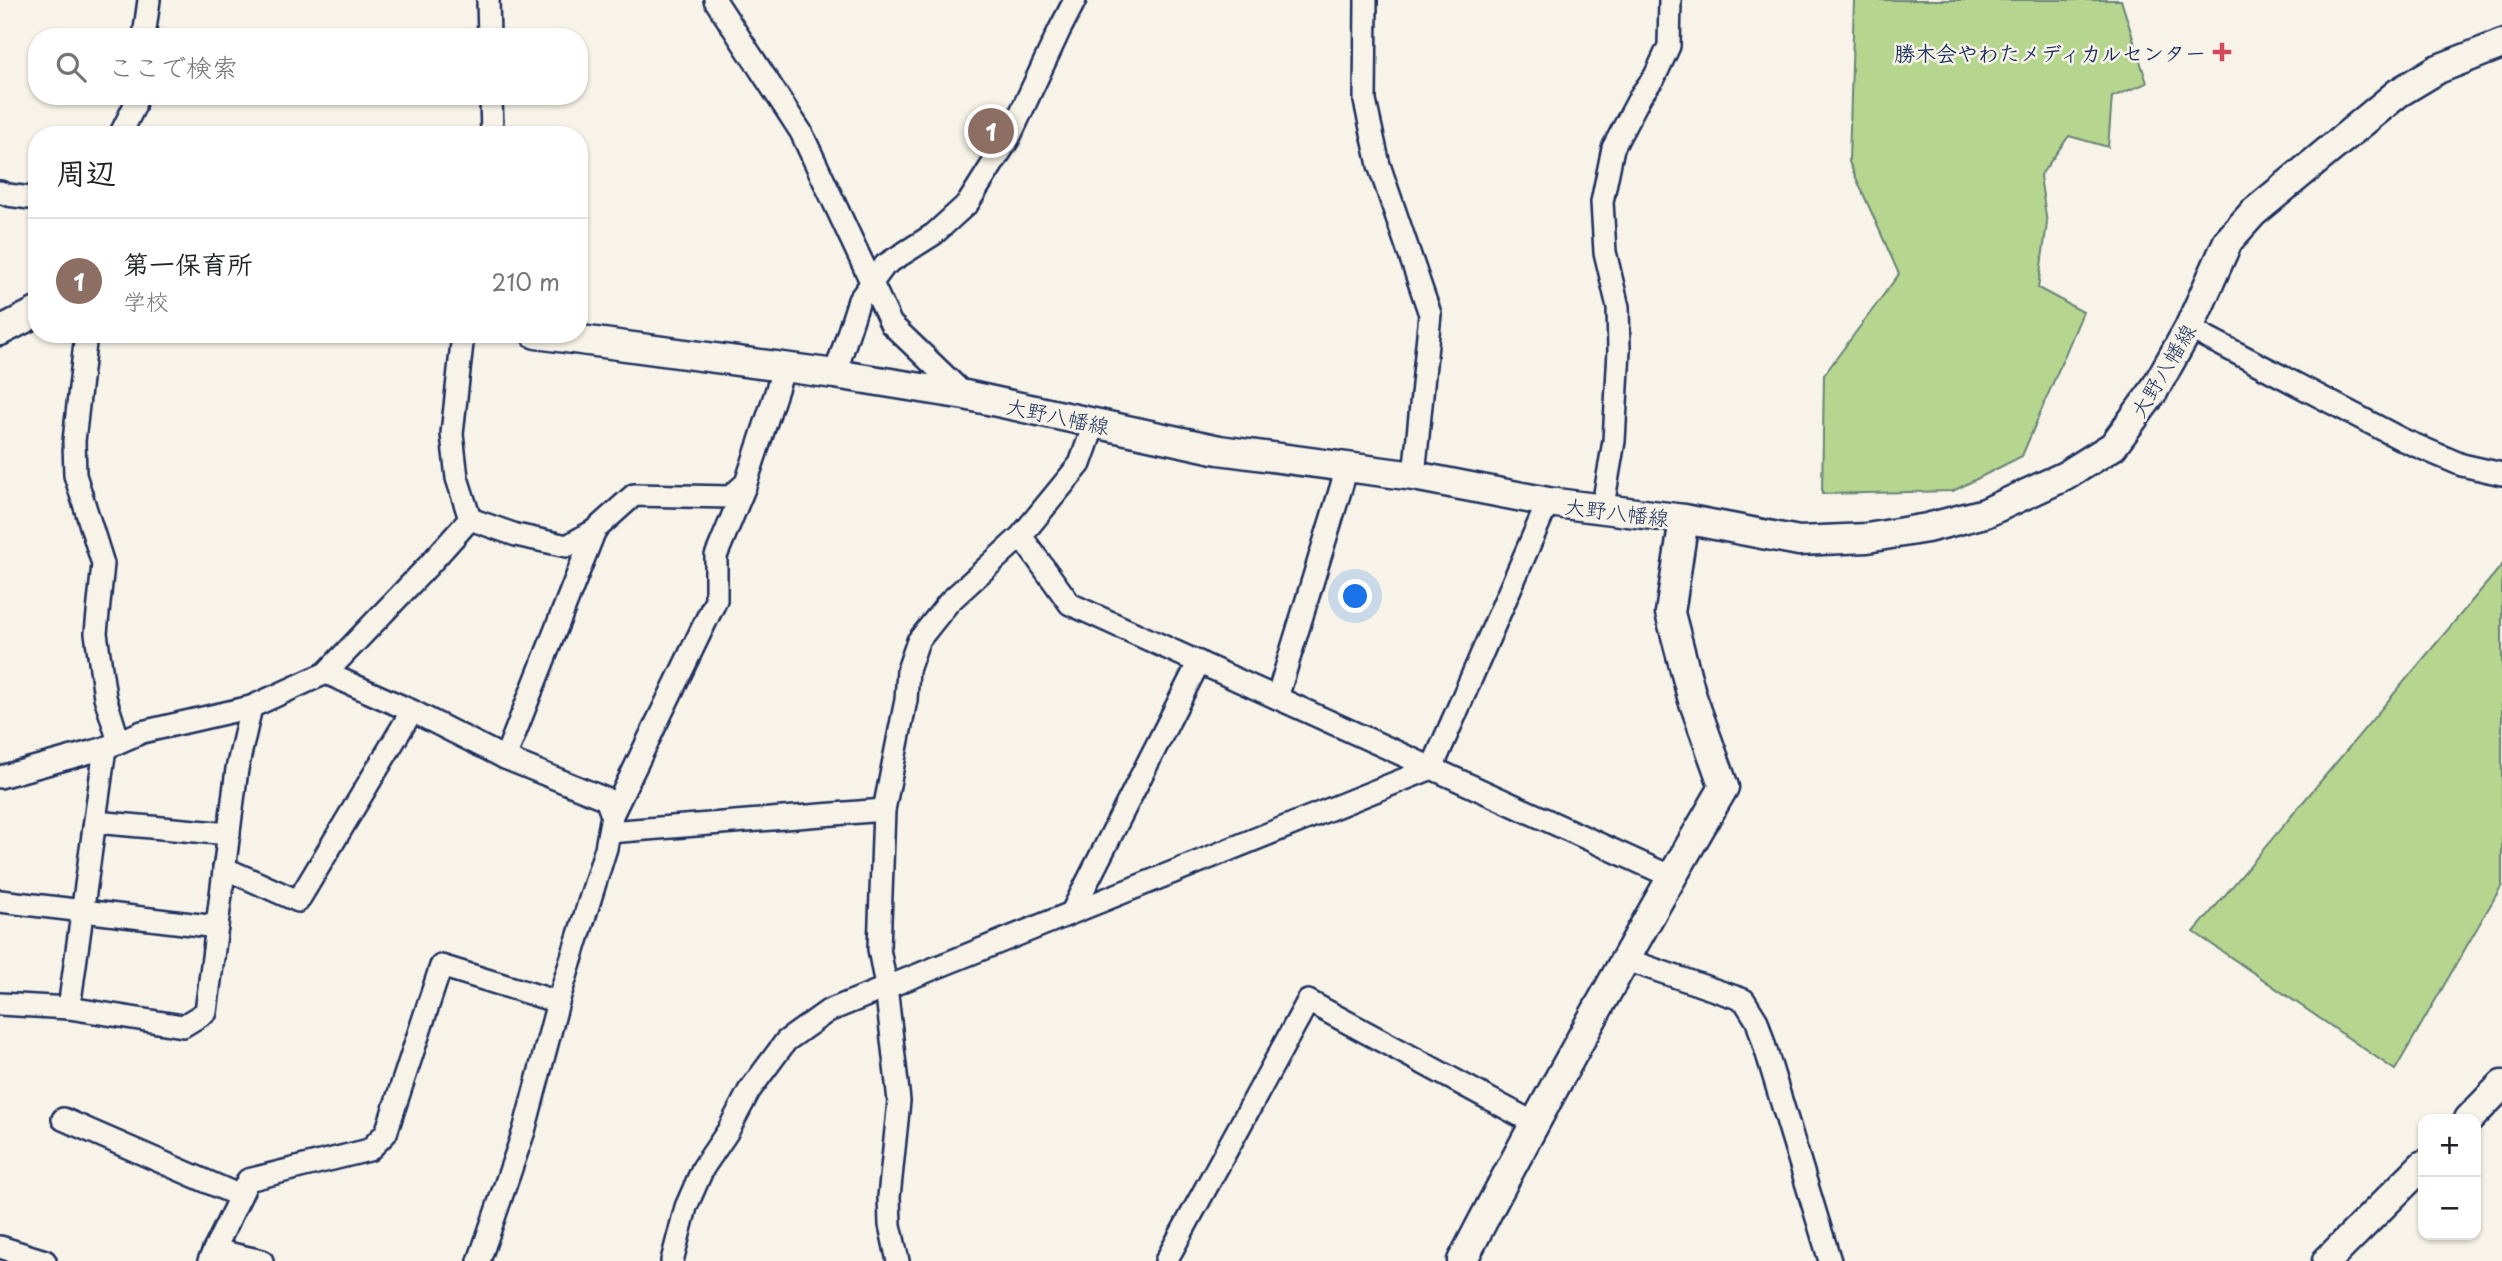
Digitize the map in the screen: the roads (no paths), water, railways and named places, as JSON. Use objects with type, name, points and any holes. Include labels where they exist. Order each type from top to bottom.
[{"type":"main road","name":"大野八幡線","points":[[588,341],[835,374],[965,395],[1219,450],[1414,476],[1548,502],[1684,519],[1799,541],[1867,538],[1927,528],[1985,513],[2065,476],[2113,446],[2153,392],[2189,328],[2228,241],[2253,213],[2398,93],[2438,69],[2502,44]]},
{"type":"main road","points":[[0,331],[28,317]]},
{"type":"main road","points":[[1462,1261],[1624,959],[1724,787],[1692,697],[1670,613],[1684,519]]},
{"type":"main road","points":[[2474,1114],[2502,1085]]},
{"type":"main road","points":[[2327,1261],[2418,1170]]},
{"type":"street","points":[[145,28],[149,0]]},
{"type":"street","points":[[488,0],[489,28]]},
{"type":"street","points":[[715,0],[801,132],[891,324],[965,395]]},
{"type":"street","points":[[835,374],[859,300],[885,265],[934,234],[968,203],[1009,138],[1075,0]]},
{"type":"street","points":[[1366,0],[1365,101],[1379,165],[1430,313],[1414,476]]},
{"type":"street","points":[[1602,510],[1614,440],[1619,351],[1618,307],[1605,252],[1602,202],[1613,148],[1641,95],[1655,76],[1669,46],[1670,0]]},
{"type":"street","points":[[124,126],[134,105]]},
{"type":"street","points":[[491,105],[492,126]]},
{"type":"street","points":[[0,192],[28,198]]},
{"type":"street","points":[[2189,328],[2403,440],[2462,465],[2502,474]]},
{"type":"street","points":[[69,1009],[95,822],[112,746],[96,633],[103,564],[75,475],[74,441],[85,343]]},
{"type":"street","points":[[462,343],[452,434],[457,478],[470,520]]},
{"type":"street","points":[[479,1261],[524,1131],[558,1002],[606,849],[610,823],[716,600],[716,556],[747,483],[784,368]]},
{"type":"street","points":[[898,1261],[890,1225],[889,1197],[899,1101],[886,986],[879,949],[884,810],[906,700],[908,670],[918,640],[949,602],[1021,536],[1080,464],[1094,422]]},
{"type":"street","points":[[1278,698],[1347,468]]},
{"type":"street","points":[[470,520],[516,535],[567,546],[595,530],[634,495],[730,496],[747,483]]},
{"type":"street","points":[[672,1261],[686,1207],[703,1168],[728,1131],[749,1091],[786,1041],[828,1011],[1432,768],[1548,502]]},
{"type":"street","points":[[0,777],[112,746],[142,732],[251,707],[326,673],[470,520]]},
{"type":"street","points":[[505,758],[595,530]]},
{"type":"street","points":[[1021,536],[1070,604],[1672,877]]},
{"type":"street","points":[[1072,912],[1199,662]]},
{"type":"street","points":[[326,673],[412,711],[505,758],[606,799],[610,823]]},
{"type":"street","points":[[0,1003],[69,1009],[183,1026],[205,1012],[237,769],[251,707]]},
{"type":"street","points":[[224,868],[298,901],[412,711]]},
{"type":"street","points":[[610,823],[884,810]]},
{"type":"street","points":[[95,822],[229,834]]},
{"type":"street","points":[[0,901],[217,927]]},
{"type":"street","points":[[1624,959],[1744,1000],[1757,1021],[1830,1261]]},
{"type":"street","points":[[262,1261],[211,1256],[248,1180],[369,1150],[386,1133],[441,966],[558,1002]]},
{"type":"street","points":[[1166,1261],[1308,1001],[1534,1123]]},
{"type":"street","points":[[63,1119],[240,1196]]},
{"type":"street","points":[[0,1247],[45,1261]]},
{"type":"place","name":"勝木会やわたメディカルセンター","points":[[2222,52]]},
{"type":"place","name":"第一保育所","points":[[991,131]]}]
